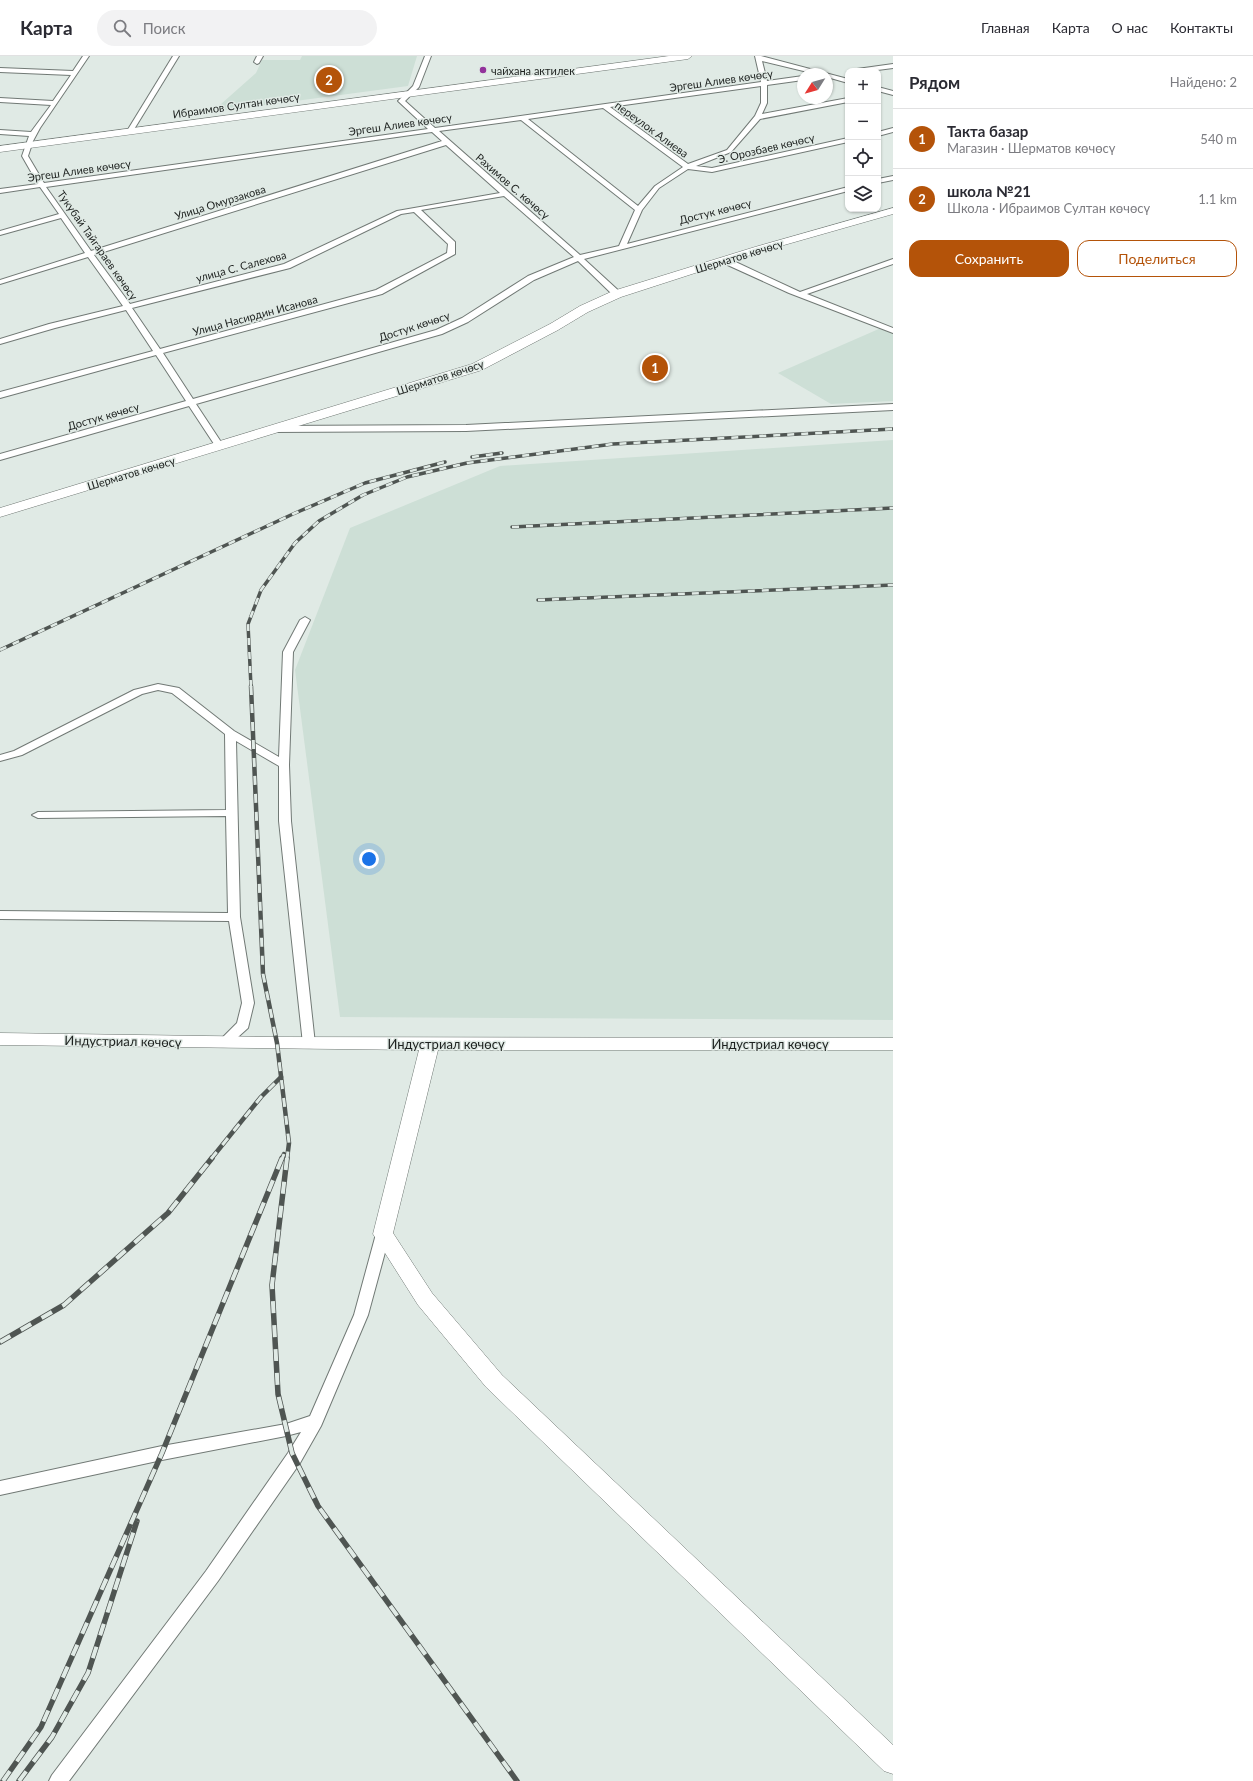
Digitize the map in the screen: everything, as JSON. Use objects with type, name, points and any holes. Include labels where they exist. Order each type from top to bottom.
[{"type":"main road","name":"Ибраимов Султан көчөсү","points":[[0,149],[688,56]]},
{"type":"main road","name":"Шерматов көчөсү","points":[[0,513],[477,367],[554,327],[584,309],[617,294],[724,260],[893,211]]},
{"type":"main road","name":"Индустриал көчөсү","points":[[0,1039],[309,1044],[893,1044]]},
{"type":"main road","points":[[430,1044],[383,1234],[425,1299],[494,1381],[893,1762]]},
{"type":"street","points":[[27,145],[86,56]]},
{"type":"street","points":[[130,131],[176,56]]},
{"type":"street","points":[[408,94],[416,86],[428,56]]},
{"type":"street","points":[[622,246],[640,210],[657,187],[687,167],[729,150],[758,117],[764,103],[764,83],[759,57],[800,68]]},
{"type":"street","points":[[879,68],[893,66]]},
{"type":"street","points":[[0,70],[75,73]]},
{"type":"street","points":[[833,74],[845,72]]},
{"type":"street","points":[[833,77],[845,79]]},
{"type":"street","name":"Эргеш Алиев көчөсү","points":[[0,191],[797,79]]},
{"type":"street","points":[[881,89],[893,92]]},
{"type":"street","points":[[881,94],[893,92]]},
{"type":"street","name":"Рахимов С. көчөсү","points":[[408,94],[401,101],[579,258],[617,294]]},
{"type":"street","points":[[0,100],[55,103]]},
{"type":"street","points":[[758,117],[845,101]]},
{"type":"street","name":"переулок Алиева","points":[[604,106],[687,167]]},
{"type":"street","points":[[522,117],[640,210]]},
{"type":"street","points":[[881,133],[893,130]]},
{"type":"street","points":[[0,132],[33,134]]},
{"type":"street","name":"Э. Орозбаев көчөсү","points":[[687,167],[712,170],[845,141]]},
{"type":"street","name":"Улица Омурзакова","points":[[0,282],[447,142]]},
{"type":"street","name":"Тукубай Тайгараев көчөсү","points":[[27,145],[25,156],[42,185],[128,307],[219,445]]},
{"type":"street","points":[[881,180],[893,178]]},
{"type":"street","name":"Достук көчөсү","points":[[0,457],[439,332],[464,320],[531,278],[579,258],[845,189]]},
{"type":"street","name":"улица С. Салехова","points":[[0,342],[52,326],[287,266],[399,212],[505,194]]},
{"type":"street","name":"Улица Насирдин Исанова","points":[[0,395],[379,292],[451,254],[452,244],[415,209]]},
{"type":"street","points":[[0,233],[64,215]]},
{"type":"street","points":[[724,260],[801,294],[893,331]]},
{"type":"street","points":[[801,294],[893,261]]},
{"type":"street","points":[[273,429],[466,428],[893,406]]},
{"type":"street","points":[[305,620],[288,652],[284,765],[285,821],[309,1044]]},
{"type":"street","points":[[0,758],[18,753],[138,692],[158,687],[175,690],[230,733],[284,765]]},
{"type":"street","points":[[222,1042],[243,1026],[248,1003],[234,917],[230,733]]},
{"type":"street","points":[[38,815],[232,813]]},
{"type":"street","points":[[0,915],[234,917]]},
{"type":"street","points":[[58,1781],[212,1576],[294,1458],[316,1421],[361,1315],[383,1234]]},
{"type":"street","points":[[0,1488],[162,1453],[286,1430],[316,1421]]},
{"type":"shaded area","points":[[302,56],[417,56],[408,86],[212,112],[256,73],[262,60],[300,60]]},
{"type":"shaded area","points":[[881,328],[893,333],[893,401],[831,404],[778,373]]},
{"type":"shaded area","points":[[893,440],[893,1020],[340,1017],[295,670],[350,528],[500,466]]},
{"type":"railway","points":[[251,687],[248,624],[261,590],[295,543],[319,521],[363,495],[407,477],[467,463],[613,444],[893,429]]},
{"type":"railway","points":[[472,457],[502,453]]},
{"type":"railway","points":[[0,650],[293,514],[365,483],[445,462]]},
{"type":"railway","points":[[512,527],[893,508]]},
{"type":"railway","points":[[538,600],[893,585]]},
{"type":"railway","points":[[251,686],[263,974],[277,1043],[289,1143],[287,1159]]},
{"type":"railway","points":[[211,1159],[261,1097],[281,1077]]},
{"type":"railway","points":[[282,1159],[284,1154]]},
{"type":"railway","points":[[0,1342],[64,1305],[168,1213],[212,1158]]},
{"type":"railway","points":[[3,1781],[41,1727],[162,1453],[282,1158]]},
{"type":"railway","points":[[287,1158],[272,1285],[278,1394],[292,1453],[318,1506],[517,1781]]},
{"type":"railway","points":[[19,1781],[52,1737],[88,1673],[137,1521]]},
{"type":"place","name":"чайхана актилек","points":[[483,70]]},
{"type":"place","name":"школа №21","points":[[329,80]]},
{"type":"place","name":"Такта базар","points":[[655,368]]}]
